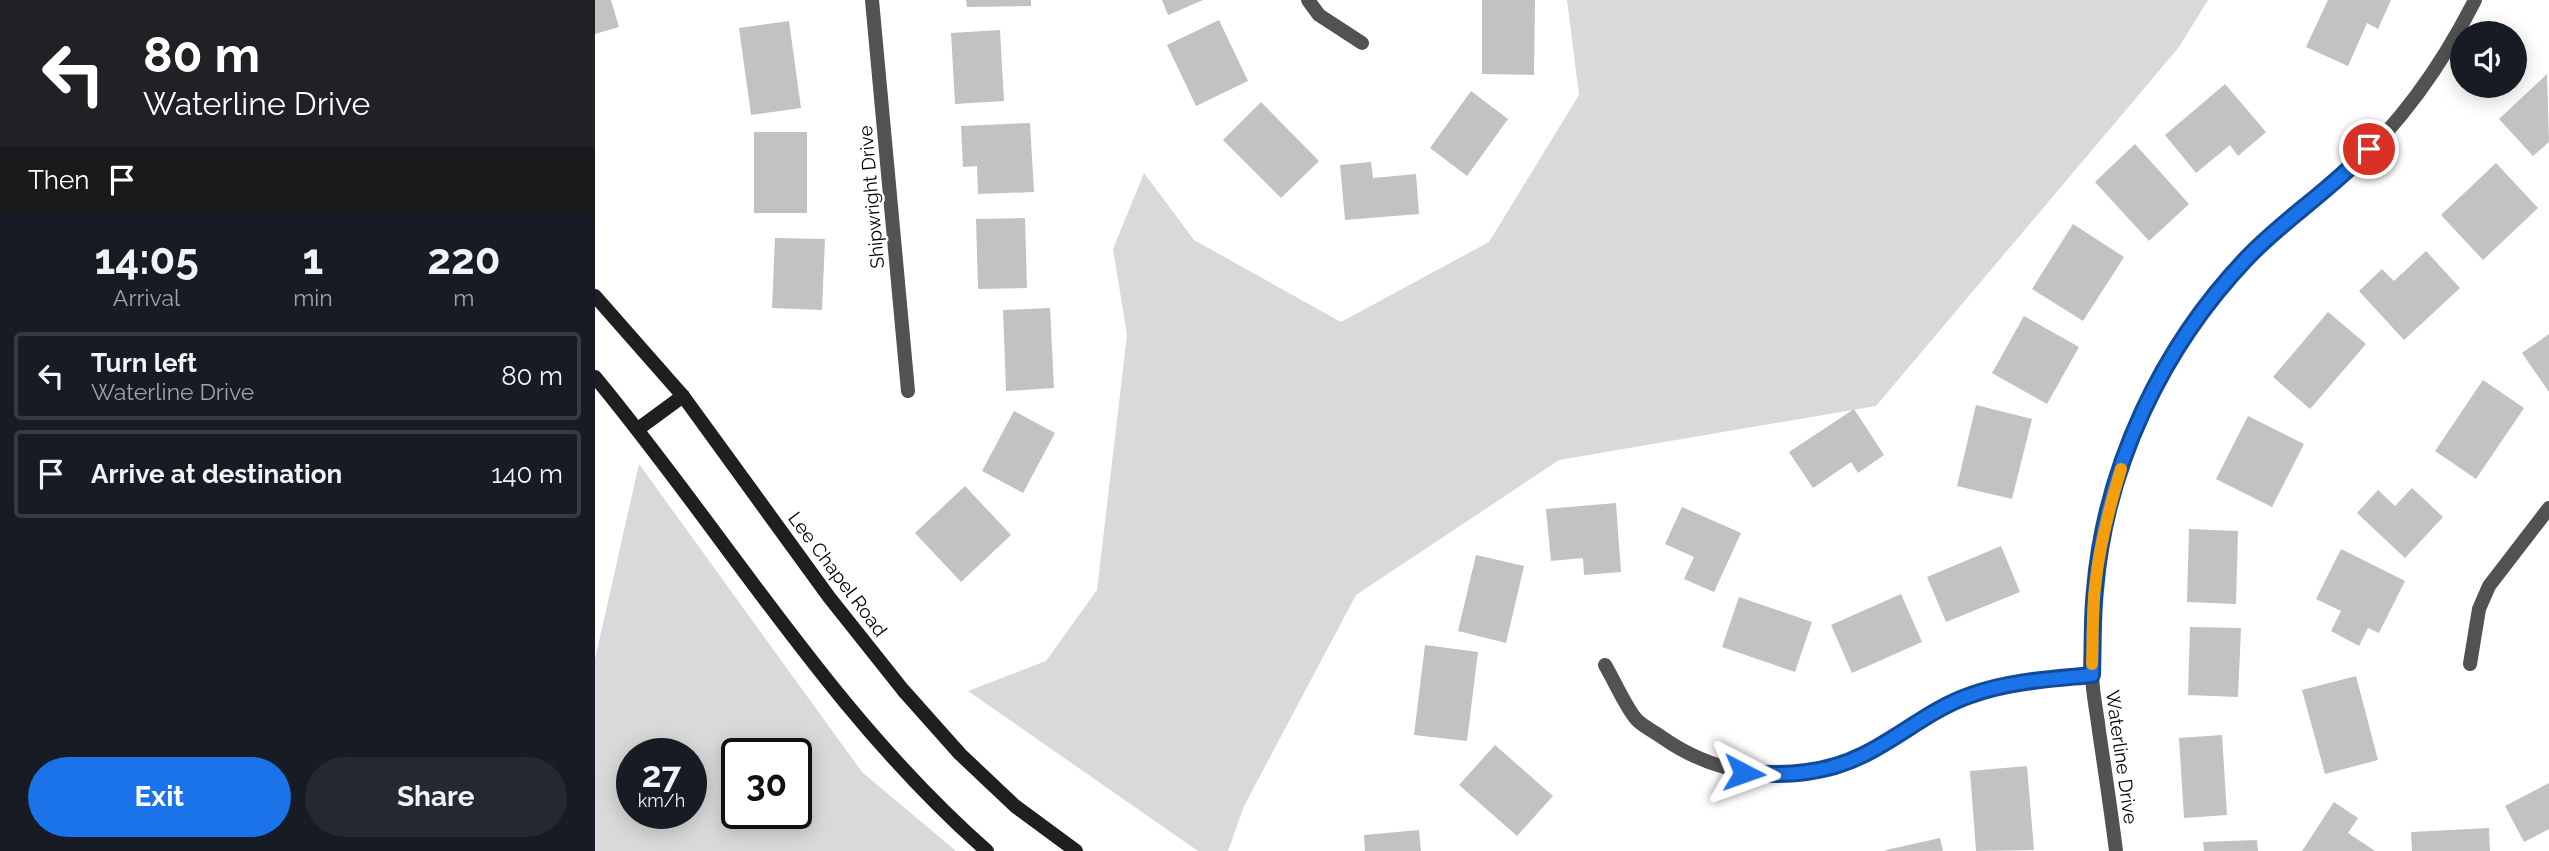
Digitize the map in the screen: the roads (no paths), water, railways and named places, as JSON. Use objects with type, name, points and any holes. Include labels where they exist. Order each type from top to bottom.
[{"type":"main road","name":"Lee Chapel Road","points":[[595,296],[683,396],[828,597],[903,690],[960,754],[1016,806],[1076,851]]},
{"type":"main road","points":[[595,377],[638,429],[787,632],[861,723],[955,823],[987,851]]},
{"type":"main road","points":[[638,429],[683,396]]},
{"type":"street","name":"Shipwright Drive","points":[[872,0],[908,391]]},
{"type":"street","points":[[1308,0],[1319,15],[1362,43]]},
{"type":"street","name":"Waterline Drive","points":[[2116,851],[2092,675],[2095,590],[2109,506],[2133,433],[2165,367],[2202,311],[2245,260],[2284,221],[2352,168],[2404,112],[2458,34],[2475,0]]},
{"type":"street","points":[[2470,664],[2479,609],[2490,586],[2549,508]]},
{"type":"street","points":[[1605,665],[1635,719],[1677,748],[1723,768],[1744,773],[1785,775],[1821,770],[1864,754],[1941,708],[1970,695],[2008,684],[2092,675]]}]
